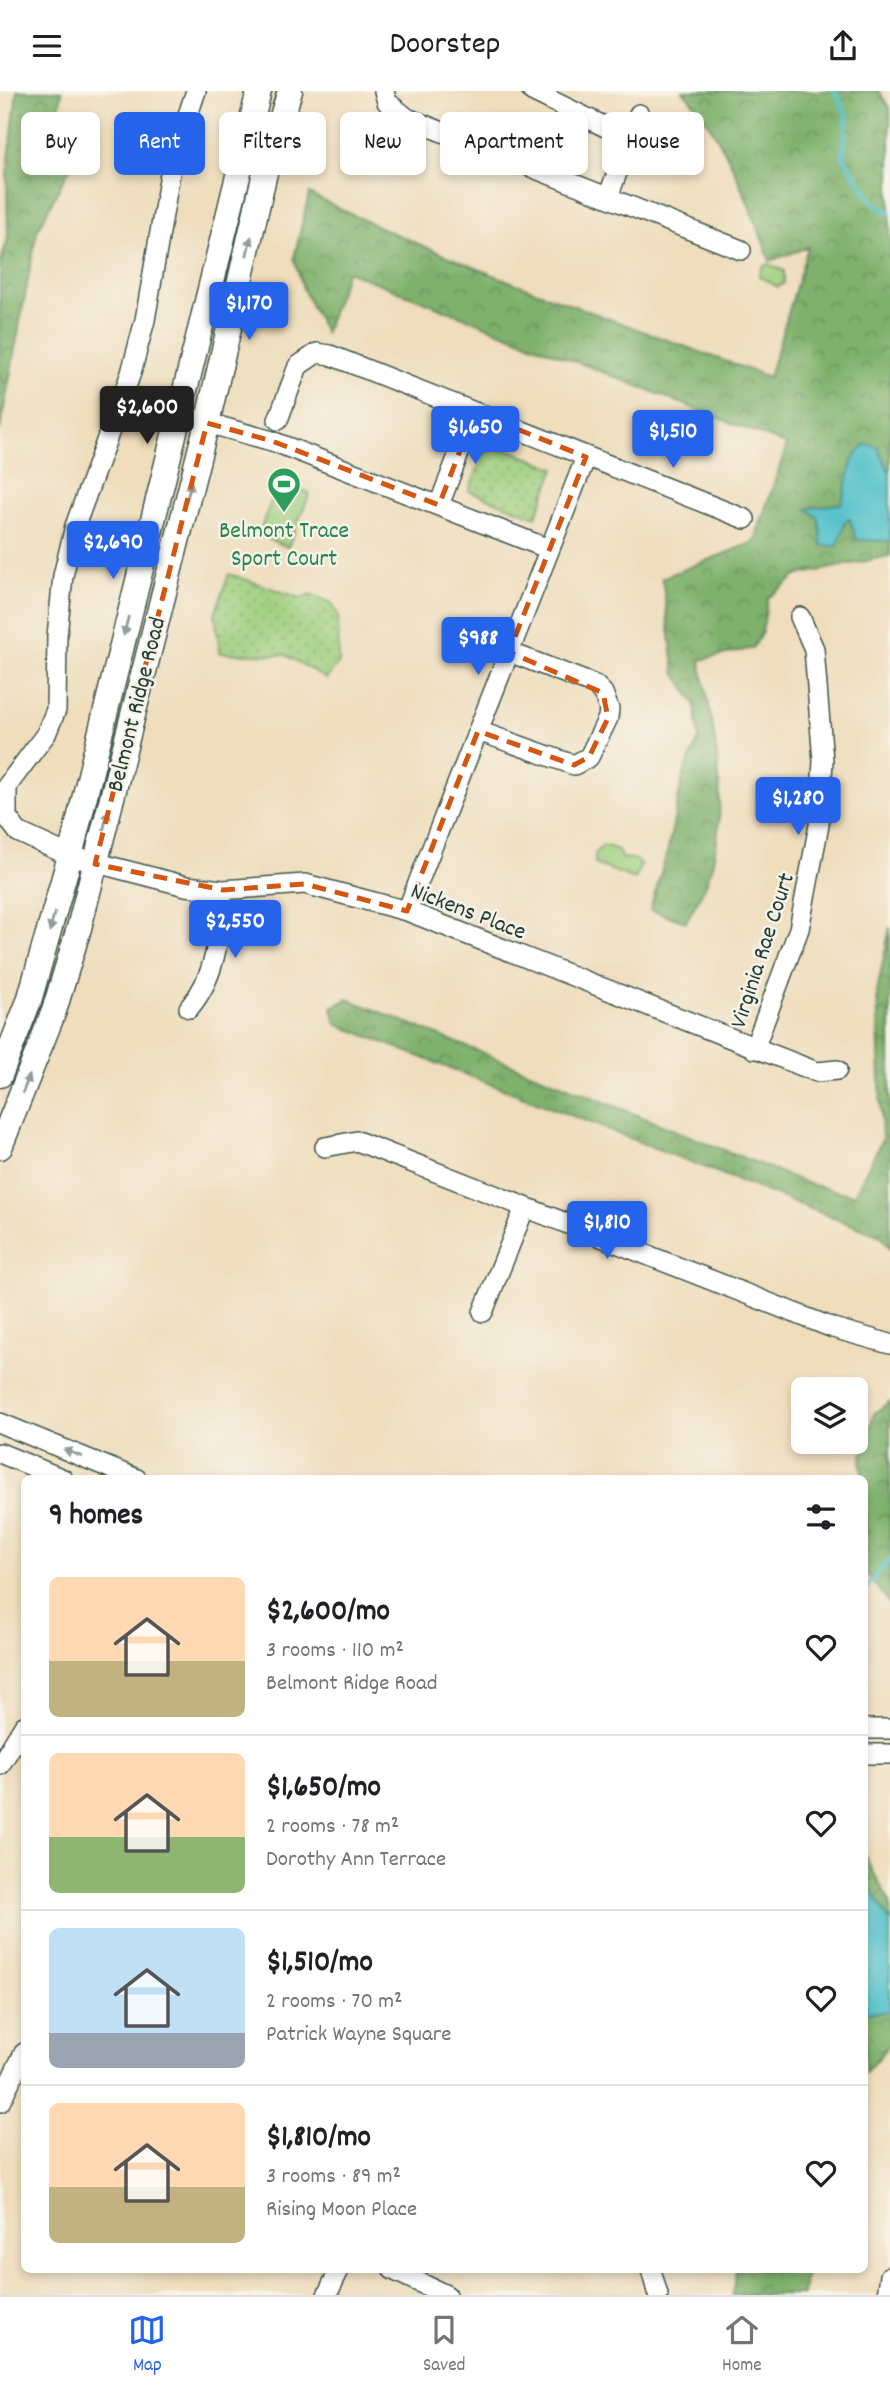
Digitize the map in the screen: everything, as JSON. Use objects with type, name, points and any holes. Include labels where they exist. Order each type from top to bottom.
[{"type":"main road","name":"Belmont Ridge Road","points":[[0,1075],[29,1001],[69,856],[259,91]]},
{"type":"main road","name":"Belmont Ridge Road","points":[[0,1147],[54,1011],[95,864],[207,423],[267,164],[290,91]]},
{"type":"street","name":"Nickens Place","points":[[196,91],[172,162],[145,320],[131,373],[75,526],[63,576],[53,722],[6,786],[7,817],[18,832],[69,856],[186,887],[223,890],[305,884],[407,911],[754,1049],[817,1072],[837,1070]]},
{"type":"street","points":[[384,91],[387,102],[407,118],[741,250]]},
{"type":"street","points":[[532,91],[602,125]]},
{"type":"street","points":[[608,197],[616,175]]},
{"type":"street","points":[[278,420],[298,366],[317,353],[475,412],[745,519]]},
{"type":"street","points":[[439,505],[475,412]]},
{"type":"street","points":[[178,415],[272,441],[549,549]]},
{"type":"street","points":[[407,911],[586,457]]},
{"type":"street","name":"Virginia Rae Court","points":[[754,1049],[799,929],[820,825],[823,761],[814,649],[800,617]]},
{"type":"street","points":[[478,731],[574,765],[589,757],[608,718],[607,701],[595,685],[509,652]]},
{"type":"street","points":[[189,1007],[204,990],[217,952],[223,890]]},
{"type":"street","points":[[325,1147],[357,1141],[833,1328],[890,1344]]},
{"type":"street","points":[[483,1312],[525,1207]]},
{"type":"street","points":[[0,1423],[127,1475]]},
{"type":"street","points":[[0,1453],[53,1475]]},
{"type":"street","points":[[868,1729],[890,1729]]},
{"type":"street","points":[[0,1765],[21,1734]]},
{"type":"street","points":[[868,1754],[890,1753]]},
{"type":"street","points":[[0,2102],[21,2060]]},
{"type":"street","points":[[327,2295],[338,2273]]},
{"type":"street","points":[[399,2273],[446,2295]]},
{"type":"street","points":[[651,2273],[654,2294]]},
{"type":"street","points":[[887,2295],[890,2276]]},
{"type":"highlighted area","points":[[475,412],[586,457],[509,652],[603,693],[608,718],[589,757],[574,765],[478,731],[407,911],[305,884],[223,890],[95,864],[207,423],[272,441],[439,505]]},
{"type":"green space","points":[[17,91],[62,91],[59,112],[21,112],[21,175],[66,175],[37,231],[0,430],[0,265],[8,237],[7,176]]},
{"type":"green space","points":[[683,91],[879,91],[890,109],[890,556],[798,575],[768,598],[762,632],[753,648],[700,660],[715,742],[720,797],[719,825],[708,879],[686,922],[650,910],[668,849],[683,776],[699,738],[695,703],[675,673],[662,578],[754,542],[787,445],[347,271],[325,333],[303,289],[294,258],[309,194],[479,269],[769,377],[808,247],[770,261],[735,171],[704,118],[704,112],[698,110]]},
{"type":"green space","points":[[768,264],[784,271],[784,283],[778,287],[759,276],[762,267]]},
{"type":"green space","points":[[488,442],[555,468],[536,517],[469,491]]},
{"type":"green space","name":"Belmont Trace Sport Court","points":[[279,481],[310,493],[288,547],[258,535]]},
{"type":"green space","points":[[229,574],[301,598],[311,594],[332,603],[338,615],[339,663],[326,679],[286,655],[220,653],[215,614]]},
{"type":"green space","points":[[603,845],[618,850],[621,858],[634,859],[641,865],[635,879],[595,864],[595,854]]},
{"type":"green space","points":[[890,927],[890,1249],[881,1236],[336,1024],[332,1007],[348,999],[809,1184],[854,1195],[882,1140],[877,991]]},
{"type":"green space","points":[[890,1402],[890,1604],[868,1576],[868,1475],[862,1475],[861,1461],[863,1454],[868,1454],[868,1435],[874,1413]]},
{"type":"green space","points":[[868,1862],[890,1902],[890,1923],[868,1883]]},
{"type":"green space","points":[[868,2012],[890,2012],[890,2044],[868,2070]]},
{"type":"green space","points":[[736,2273],[806,2273],[803,2295],[732,2295]]},
{"type":"water","points":[[866,444],[877,447],[890,473],[890,541],[856,540],[850,519],[845,521],[838,546],[822,546],[819,518],[807,509],[842,503],[853,459]]},
{"type":"water","points":[[868,1884],[890,1923],[890,2012],[868,2012]]},
{"type":"waterway","points":[[835,91],[847,116],[843,157],[874,203],[890,213]]},
{"type":"waterway","points":[[868,1586],[890,1559]]},
{"type":"place","name":"Belmont Trace Sport Court","points":[[284,514]]}]
